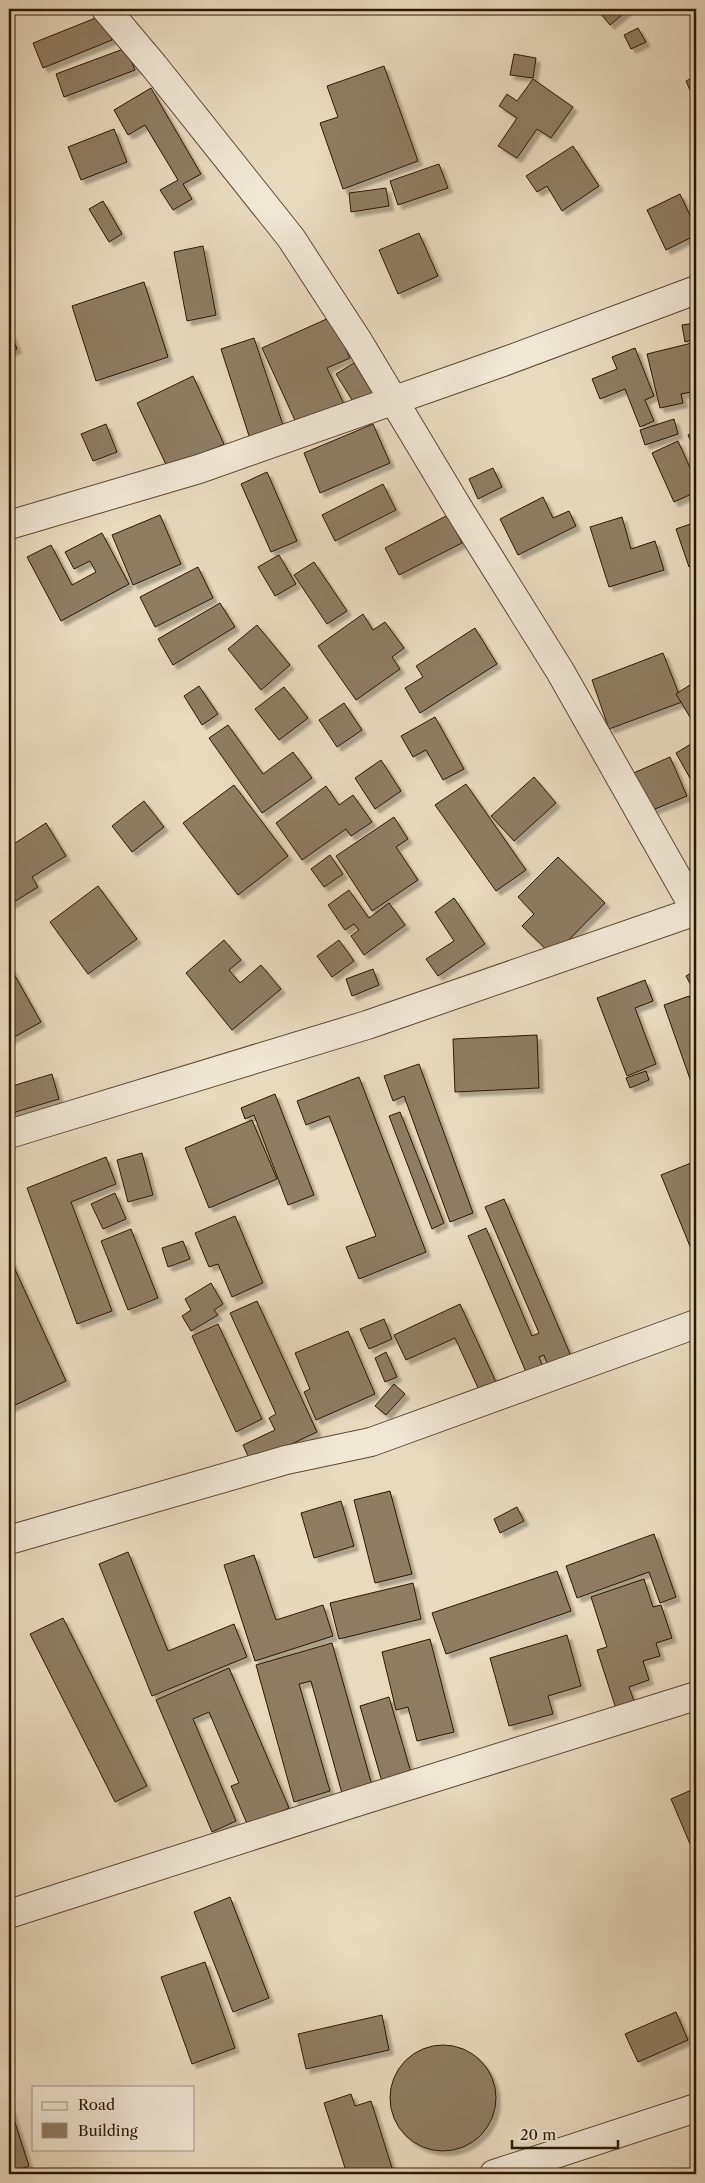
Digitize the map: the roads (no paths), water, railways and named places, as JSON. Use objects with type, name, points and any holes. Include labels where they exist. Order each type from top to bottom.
[{"type":"street","points":[[9,1134],[368,1025],[696,911],[560,671],[392,400],[358,340],[291,238],[154,66],[106,9]]},
{"type":"street","points":[[9,525],[199,469],[503,362],[696,290]]},
{"type":"street","points":[[9,1540],[286,1460],[371,1442],[418,1427],[696,1324]]},
{"type":"street","points":[[9,1914],[366,1799],[696,1696]]},
{"type":"street","points":[[494,2174],[696,2108]]}]
